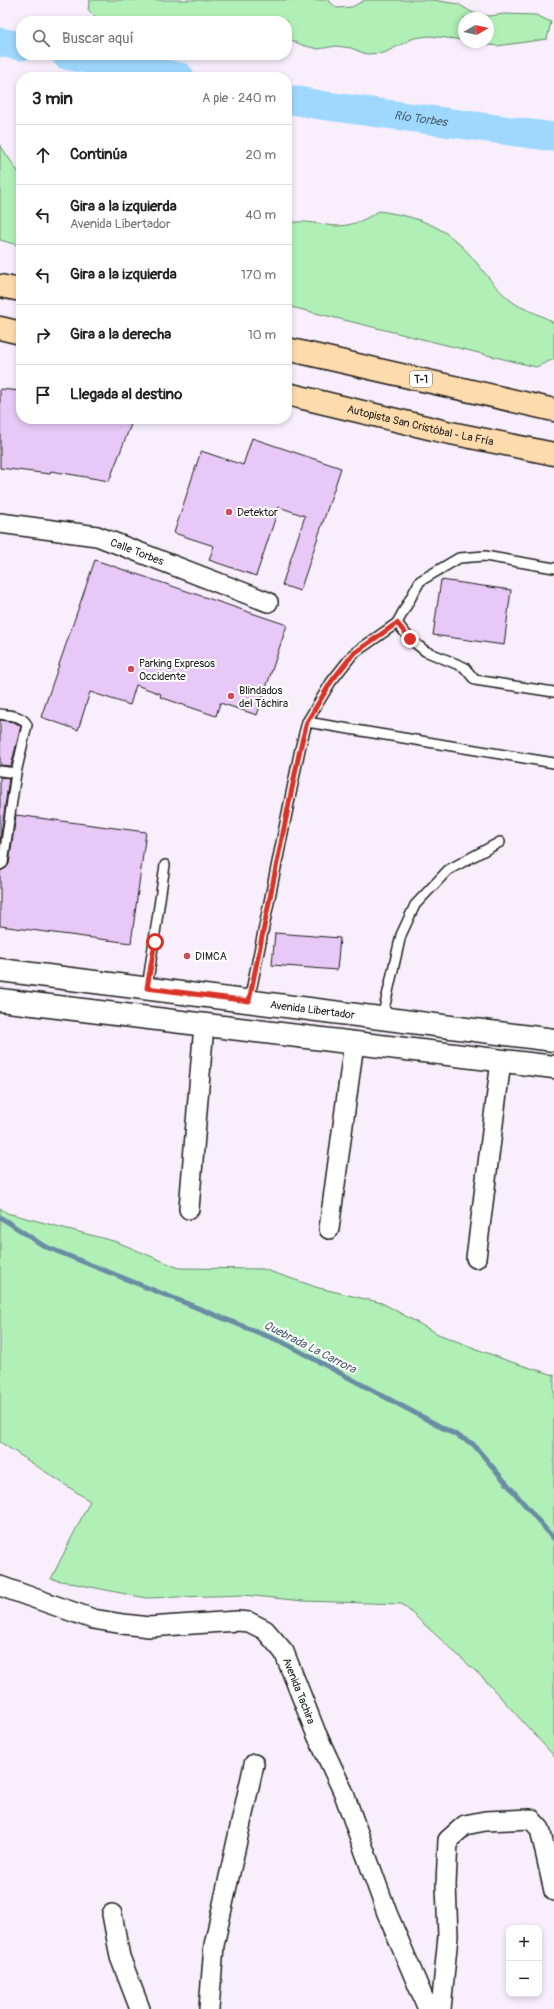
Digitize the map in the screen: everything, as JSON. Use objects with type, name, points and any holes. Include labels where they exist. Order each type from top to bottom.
[{"type":"highway","points":[[0,286],[16,289]]},
{"type":"highway","points":[[0,328],[16,332]]},
{"type":"highway","name":"T-1","points":[[292,350],[554,410]]},
{"type":"highway","name":"Autopista San Cristóbal - La Fría","points":[[292,395],[446,432],[554,454]]},
{"type":"main road","name":"Avenida Libertador","points":[[0,970],[554,1040]]},
{"type":"main road","points":[[0,1000],[554,1067]]},
{"type":"street","name":"Calle Torbes","points":[[0,523],[97,536],[268,602]]},
{"type":"street","points":[[189,1209],[204,1025]]},
{"type":"street","points":[[329,1229],[354,1044]]},
{"type":"street","points":[[476,1258],[501,1061]]},
{"type":"street","name":"Avenida Tachira","points":[[0,1586],[93,1619],[149,1627],[237,1621],[249,1622],[265,1630],[274,1638],[284,1652],[316,1734],[343,1792],[387,1913],[428,2009]]},
{"type":"street","points":[[209,2009],[214,1945],[254,1764]]},
{"type":"street","points":[[441,2009],[448,1936],[446,1885],[448,1840],[465,1825],[484,1821],[531,1819],[540,1830],[554,1891]]},
{"type":"street","points":[[112,1914],[120,1957],[140,2009]]},
{"type":"lane","points":[[249,1001],[300,749],[307,722],[331,682],[353,654],[397,623],[420,581],[459,558],[485,556],[554,568]]},
{"type":"lane","points":[[397,623],[410,639],[425,651],[464,667],[476,680],[554,692]]},
{"type":"lane","points":[[0,714],[21,718],[25,720],[27,724],[4,821],[3,863],[0,866]]},
{"type":"lane","points":[[307,722],[554,763]]},
{"type":"lane","points":[[0,771],[16,773]]},
{"type":"lane","points":[[382,1018],[401,935],[415,905],[448,870],[500,842]]},
{"type":"lane","points":[[147,988],[165,865]]},
{"type":"green space","points":[[90,0],[328,0],[337,8],[352,7],[365,0],[433,0],[458,4],[471,12],[458,12],[458,39],[429,36],[414,38],[384,53],[366,54],[351,48],[336,46],[318,49],[302,45],[292,40],[292,16],[94,16],[88,9]]},
{"type":"green space","points":[[504,14],[536,15],[551,22],[547,39],[494,46],[494,15]]},
{"type":"green space","points":[[0,145],[16,169],[16,245],[0,240]]},
{"type":"green space","points":[[379,211],[406,216],[440,229],[450,236],[470,255],[496,287],[508,298],[514,303],[542,316],[554,324],[554,359],[536,367],[292,307],[292,222],[339,226],[370,217]]},
{"type":"green space","points":[[0,1208],[7,1213],[117,1242],[179,1268],[263,1269],[319,1288],[382,1303],[438,1334],[508,1361],[554,1375],[554,1756],[483,1678],[402,1604],[303,1601],[244,1595],[146,1598],[51,1579],[90,1501],[0,1442]]},
{"type":"building","points":[[0,389],[16,391],[16,424],[131,424],[109,481],[51,471],[50,474],[0,468]]},
{"type":"building","name":"Detektor","points":[[252,438],[341,468],[300,591],[282,585],[305,516],[279,507],[256,576],[209,560],[214,546],[174,533],[201,451],[243,465]]},
{"type":"building","points":[[95,560],[287,625],[257,715],[220,703],[216,716],[160,697],[161,694],[136,685],[130,705],[90,692],[78,730],[41,717]]},
{"type":"building","points":[[441,580],[511,590],[504,645],[433,635]]},
{"type":"building","points":[[0,720],[14,722],[21,726],[11,766],[0,765]]},
{"type":"building","points":[[0,777],[9,778],[0,842]]},
{"type":"building","points":[[16,815],[146,832],[131,943],[0,926],[0,871],[6,868],[9,864]]},
{"type":"building","points":[[275,933],[340,938],[337,970],[272,965]]},
{"type":"waterway","name":"Río Torbes","points":[[0,42],[16,45]]},
{"type":"waterway","name":"Río Torbes","points":[[92,60],[154,72]]},
{"type":"waterway","name":"Río Torbes","points":[[292,100],[554,137]]},
{"type":"waterway","name":"Quebrada La Carrora","points":[[0,1217],[44,1246],[282,1342],[473,1444],[554,1539]]},
{"type":"place","name":"Detektor","points":[[229,512]]},
{"type":"place","name":"Parking Expresos Occidente","points":[[131,669]]},
{"type":"place","name":"Blindados del Táchira","points":[[231,696]]},
{"type":"place","name":"DIMCA","points":[[187,956]]},
{"type":"route","points":[[155,942],[147,988],[249,1001],[300,749],[307,722],[331,682],[353,654],[397,623],[410,639]]}]
